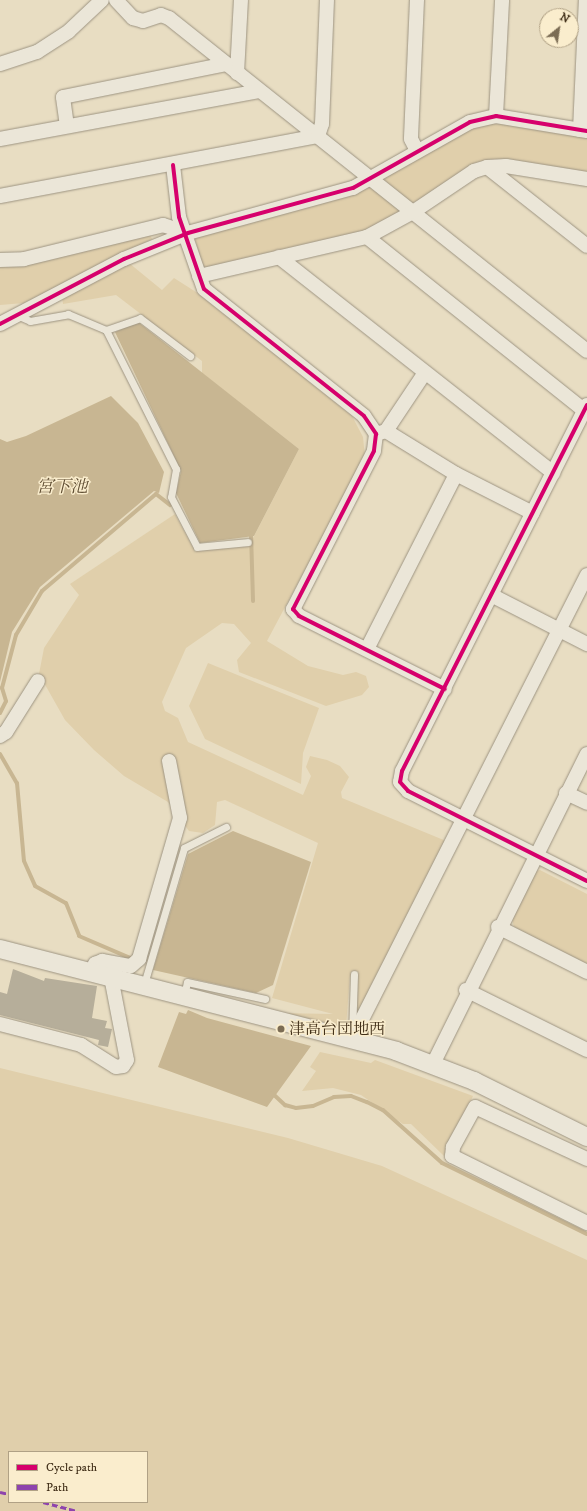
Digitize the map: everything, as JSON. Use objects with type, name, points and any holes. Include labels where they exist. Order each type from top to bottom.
[{"type":"street","points":[[0,64],[37,52],[69,31],[102,0]]},
{"type":"street","points":[[116,0],[133,18],[143,20],[161,15],[168,18],[587,351]]},
{"type":"street","points":[[237,73],[241,0]]},
{"type":"street","points":[[318,136],[322,124],[327,0]]},
{"type":"street","points":[[417,0],[411,139],[417,151]]},
{"type":"street","points":[[496,116],[502,0]]},
{"type":"street","points":[[0,324],[19,316],[124,259],[188,233],[353,188],[369,177],[470,122],[496,116],[584,131],[586,0]]},
{"type":"street","points":[[67,126],[63,97],[226,64]]},
{"type":"street","points":[[0,139],[259,91]]},
{"type":"street","points":[[0,196],[318,136]]},
{"type":"street","points":[[172,164],[179,216],[188,233],[199,276],[211,298],[364,416],[381,432],[456,474],[532,513]]},
{"type":"street","points":[[199,276],[367,237],[413,212],[474,171],[487,167],[506,166],[587,180]]},
{"type":"street","points":[[487,167],[587,246]]},
{"type":"street","points":[[0,260],[24,259],[163,225],[188,233]]},
{"type":"street","points":[[367,237],[586,408],[445,689],[402,771],[400,782],[408,791],[587,881]]},
{"type":"street","points":[[279,257],[424,374],[553,473]]},
{"type":"street","points":[[424,374],[381,432],[374,451],[293,609],[299,616],[445,689]]},
{"type":"street","points":[[367,649],[456,474]]},
{"type":"street","points":[[352,1039],[587,575]]},
{"type":"street","points":[[492,596],[587,644]]},
{"type":"street","points":[[0,736],[6,732],[38,680]]},
{"type":"street","points":[[433,1064],[466,990],[587,754]]},
{"type":"street","points":[[92,972],[95,964],[102,961],[131,966],[139,959],[180,818],[169,762]]},
{"type":"street","points":[[566,793],[587,803]]},
{"type":"street","points":[[498,927],[587,972]]},
{"type":"street","points":[[0,949],[144,984],[184,996],[352,1039],[433,1064],[587,1137]]},
{"type":"street","points":[[0,1024],[81,1046],[116,1067],[123,1066],[127,1060],[111,977]]},
{"type":"street","points":[[466,990],[587,1050]]},
{"type":"street","points":[[587,1160],[476,1107],[453,1147],[452,1156],[587,1223]]},
{"type":"lane","points":[[19,316],[30,321],[68,314],[106,330],[176,469],[171,497],[196,547],[248,542]]},
{"type":"lane","points":[[106,330],[140,318],[190,356]]},
{"type":"lane","points":[[144,984],[184,848],[226,827]]},
{"type":"lane","points":[[352,1039],[350,1026],[354,974]]},
{"type":"lane","points":[[184,996],[187,982],[265,999]]},
{"type":"shaded area","points":[[496,121],[587,136],[587,175],[506,162],[412,203],[384,182],[386,177],[470,126]]},
{"type":"shaded area","points":[[364,186],[374,188],[400,210],[400,216],[365,234],[209,271],[203,267],[195,239],[199,236]]},
{"type":"shaded area","points":[[150,235],[152,239],[24,303],[0,305],[0,264]]},
{"type":"shaded area","points":[[129,263],[162,290],[174,278],[196,292],[352,416],[363,437],[365,457],[267,641],[308,666],[343,675],[356,672],[366,676],[369,687],[362,695],[326,706],[239,672],[237,660],[251,643],[234,624],[222,623],[186,648],[162,702],[165,711],[178,718],[188,742],[303,795],[311,776],[306,767],[310,756],[327,760],[340,766],[349,777],[341,792],[342,798],[446,841],[354,1019],[358,976],[350,975],[346,1027],[343,1028],[278,1013],[333,1014],[272,998],[318,843],[225,800],[217,802],[215,825],[203,833],[189,831],[168,802],[124,776],[94,750],[65,720],[39,674],[44,648],[79,595],[70,584],[175,514],[195,551],[249,546],[299,449],[202,373],[202,361],[116,295],[63,304],[62,296]]},
{"type":"shaded area","points":[[208,663],[319,708],[303,753],[301,784],[205,739],[189,706]]},
{"type":"shaded area","points":[[540,870],[587,894],[587,965],[514,927],[512,918],[536,871]]},
{"type":"shaded area","points":[[320,1052],[371,1063],[375,1060],[473,1096],[444,1156],[411,1124],[403,1124],[361,1095],[333,1088],[302,1091],[316,1071],[310,1067]]},
{"type":"shaded area","points":[[0,1068],[288,1138],[382,1166],[587,1260],[587,1511],[0,1511]]},
{"type":"water","points":[[138,322],[299,449],[254,536],[200,543],[176,493],[181,471],[115,332]]},
{"type":"water","name":"宮下池","points":[[111,396],[138,423],[164,472],[159,493],[154,491],[40,587],[12,632],[0,682],[0,439],[7,442],[26,436]]},
{"type":"water","points":[[233,831],[311,862],[273,985],[256,993],[153,970],[188,854]]},
{"type":"water","points":[[188,1010],[207,1018],[311,1046],[267,1107],[158,1067],[179,1012],[186,1014]]},
{"type":"building","points":[[13,969],[44,981],[45,978],[97,986],[92,1018],[107,1021],[105,1028],[112,1029],[108,1047],[98,1045],[99,1040],[0,1015],[0,992],[7,994]]},
{"type":"waterway","points":[[0,713],[6,701],[2,688],[16,635],[42,591],[156,494],[170,505]]},
{"type":"waterway","points":[[251,533],[253,601]]},
{"type":"waterway","points":[[0,754],[17,783],[24,861],[35,886],[66,903],[79,936],[130,958]]},
{"type":"waterway","points":[[272,1093],[285,1105],[296,1108],[313,1106],[334,1097],[351,1096],[367,1102],[383,1110],[442,1163],[587,1234]]},
{"type":"marked path","points":[[0,1492],[8,1494]]},
{"type":"marked path","points":[[47,1503],[77,1511]]},
{"type":"cycle path","points":[[0,324],[124,259],[188,233],[353,188],[470,122],[496,116],[587,131]]},
{"type":"cycle path","points":[[173,165],[179,217],[204,289],[364,416],[376,434],[374,451],[293,609],[299,616],[445,689]]},
{"type":"cycle path","points":[[587,405],[402,771],[400,782],[408,791],[587,881]]},
{"type":"place","name":"津高台団地西","points":[[281,1029]]}]
